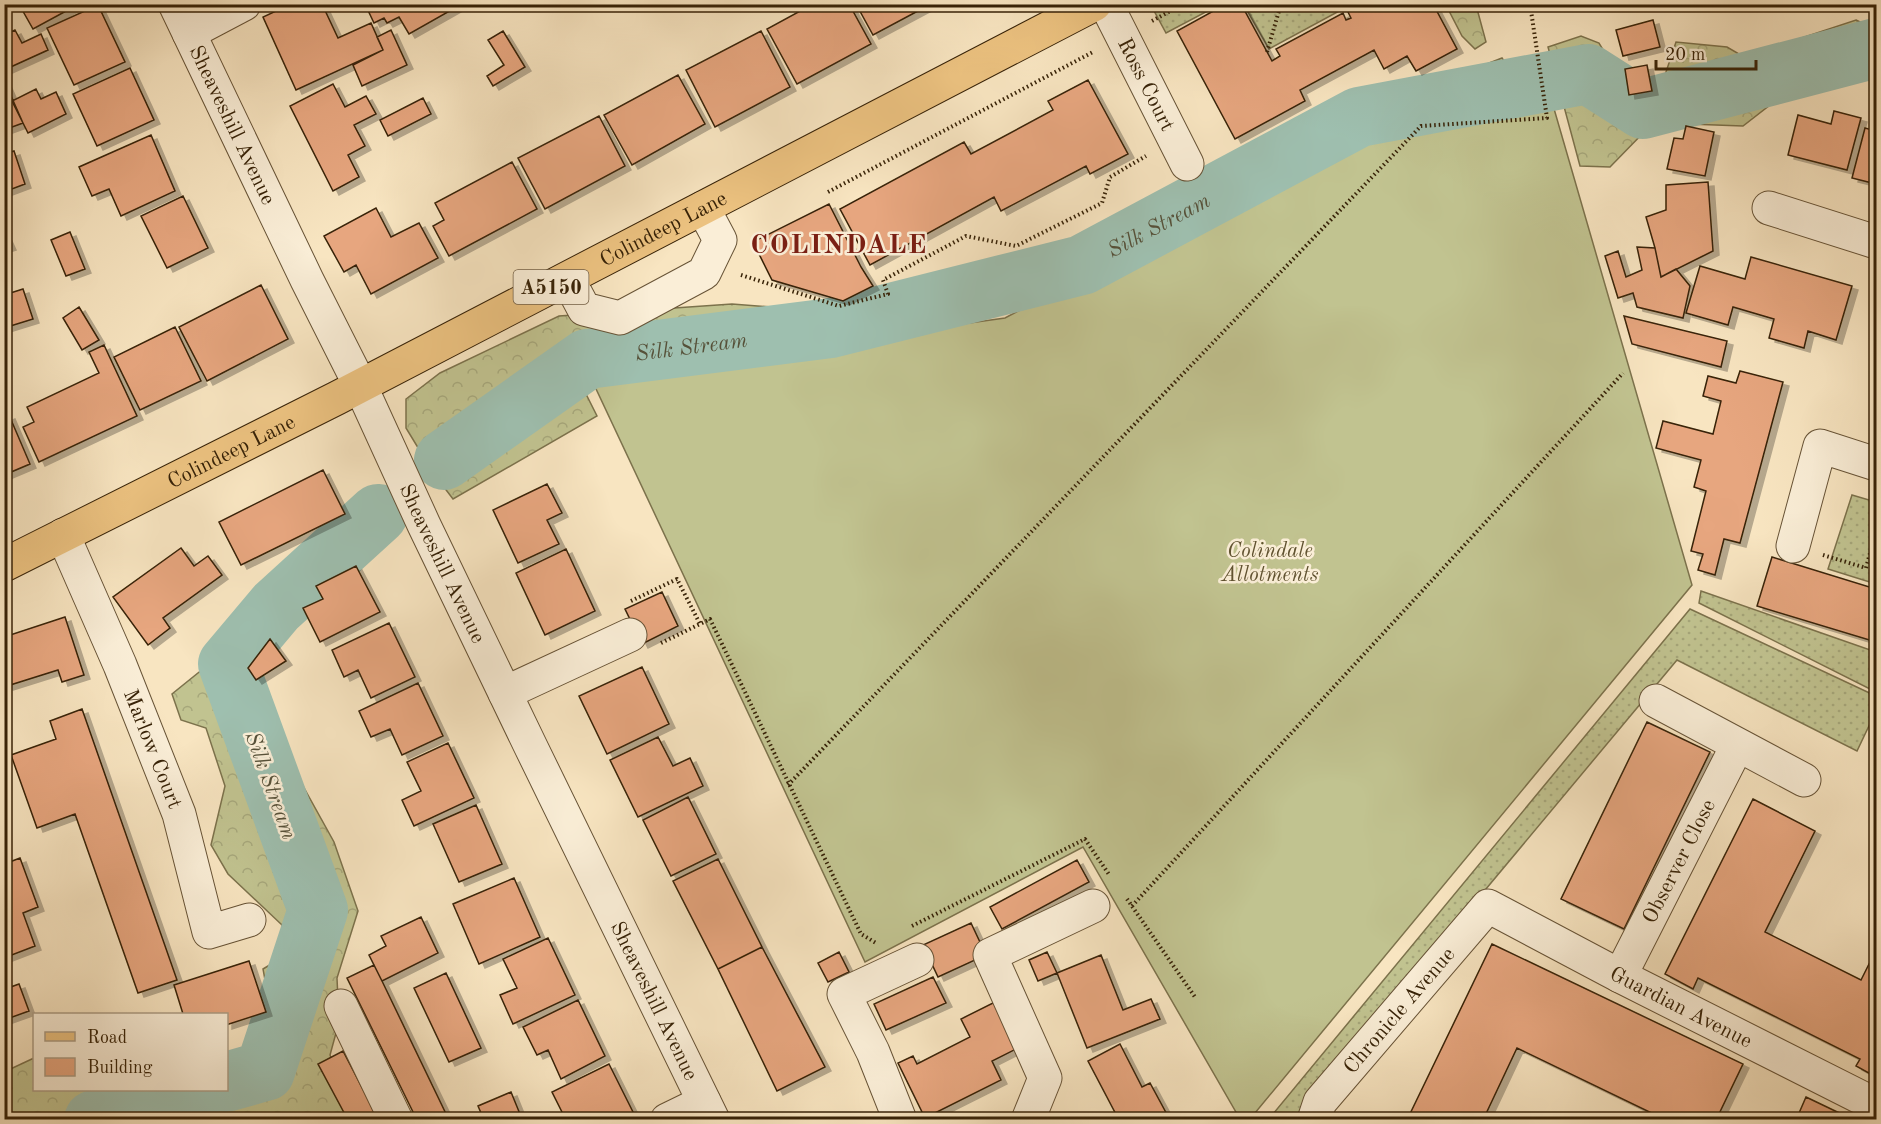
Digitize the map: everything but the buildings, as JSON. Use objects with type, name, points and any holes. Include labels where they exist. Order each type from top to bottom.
[{"type":"main road","name":"Colindeep Lane","points":[[5,562],[63,535],[568,279],[1095,4]]},
{"type":"street","points":[[182,19],[244,4]]},
{"type":"street","name":"Ross Court","points":[[1106,4],[1181,152]]},
{"type":"street","name":"Sheaveshill Avenue","points":[[182,19],[708,1111]]},
{"type":"street","points":[[568,279],[584,309],[620,318],[704,273],[720,240],[703,208]]},
{"type":"street","points":[[1769,208],[1876,242]]},
{"type":"street","points":[[1793,546],[1820,446],[1876,464]]},
{"type":"street","name":"Marlow Court","points":[[63,535],[120,665],[179,814],[209,932],[249,920]]},
{"type":"street","points":[[505,693],[630,635]]},
{"type":"street","points":[[1656,701],[1804,780]]},
{"type":"street","name":"Observer Close","points":[[1620,976],[1737,746]]},
{"type":"street","points":[[1028,1119],[1045,1078],[990,956],[1093,906]]},
{"type":"street","name":"Guardian Avenue","points":[[1488,906],[1876,1106]]},
{"type":"street","name":"Chronicle Avenue","points":[[1314,1119],[1320,1102],[1488,906]]},
{"type":"street","points":[[900,1119],[873,1052],[844,994],[916,960]]},
{"type":"street","points":[[340,1006],[396,1119]]},
{"type":"street","points":[[667,1119],[708,1111]]},
{"type":"path","points":[[828,192],[1183,4]]},
{"type":"path","points":[[1267,52],[1281,4]]},
{"type":"path","points":[[788,785],[1421,126],[1547,118],[1530,4]]},
{"type":"path","points":[[708,264],[839,306],[888,294],[883,280],[966,236],[1016,246],[1102,203],[1110,177],[1181,152]]},
{"type":"path","points":[[1132,906],[1623,374]]},
{"type":"path","points":[[1793,546],[1866,568],[1876,531]]},
{"type":"path","points":[[700,624],[677,579],[617,608],[639,654],[700,624],[710,619],[861,934],[878,944]]},
{"type":"path","points":[[909,928],[1084,838],[1112,877]]},
{"type":"path","points":[[1125,897],[1195,997]]},
{"type":"green space","points":[[1219,4],[1166,33],[1152,7],[1156,5]]},
{"type":"green space","points":[[1244,5],[1340,5],[1343,9],[1269,49]]},
{"type":"green space","points":[[1446,5],[1476,5],[1486,42],[1475,49],[1462,36]]},
{"type":"green space","points":[[1856,20],[1876,30],[1876,70],[1774,102],[1743,126],[1688,124],[1649,127],[1610,167],[1580,166],[1548,47],[1581,36],[1599,43],[1617,73],[1632,86],[1665,75],[1676,42],[1727,47],[1744,57]]},
{"type":"green space","points":[[1502,58],[1514,76],[1511,93],[1403,112],[1359,124],[999,310],[586,369],[578,378],[597,416],[453,499],[434,474],[406,428],[406,399],[440,373],[559,316],[732,304],[836,312],[939,294],[1069,252],[1164,207],[1239,167],[1340,98],[1377,89],[1436,84]]},
{"type":"green space","name":"Colindale Allotments","points":[[1548,88],[1692,585],[1250,1119],[1240,1119],[1083,847],[865,962],[590,376],[1005,318],[1361,129]]},
{"type":"green space","points":[[1852,495],[1876,502],[1876,584],[1828,569]]},
{"type":"green space","points":[[1701,591],[1876,652],[1876,692],[1699,603]]},
{"type":"green space","points":[[1690,609],[1876,696],[1876,711],[1857,751],[1677,660],[1294,1119],[1268,1120]]},
{"type":"green space","points":[[244,612],[242,676],[334,842],[358,911],[337,978],[339,1022],[330,1055],[355,1119],[5,1119],[4,1072],[33,1058],[33,1091],[228,1091],[228,1062],[273,1024],[263,969],[285,956],[282,925],[228,874],[211,845],[225,786],[206,728],[181,720],[172,694],[214,660]]},
{"type":"waterway","name":"Silk Stream","points":[[444,460],[587,359],[831,328],[1082,265],[1359,117],[1588,74],[1643,109],[1876,48]]},
{"type":"waterway","name":"Silk Stream","points":[[228,1081],[265,1071],[318,910],[228,664],[276,607],[378,514]]},
{"type":"waterway","name":"Silk Stream","points":[[94,1120],[196,1091]]},
{"type":"district","name":"COLINDALE","points":[[839,244]]}]
